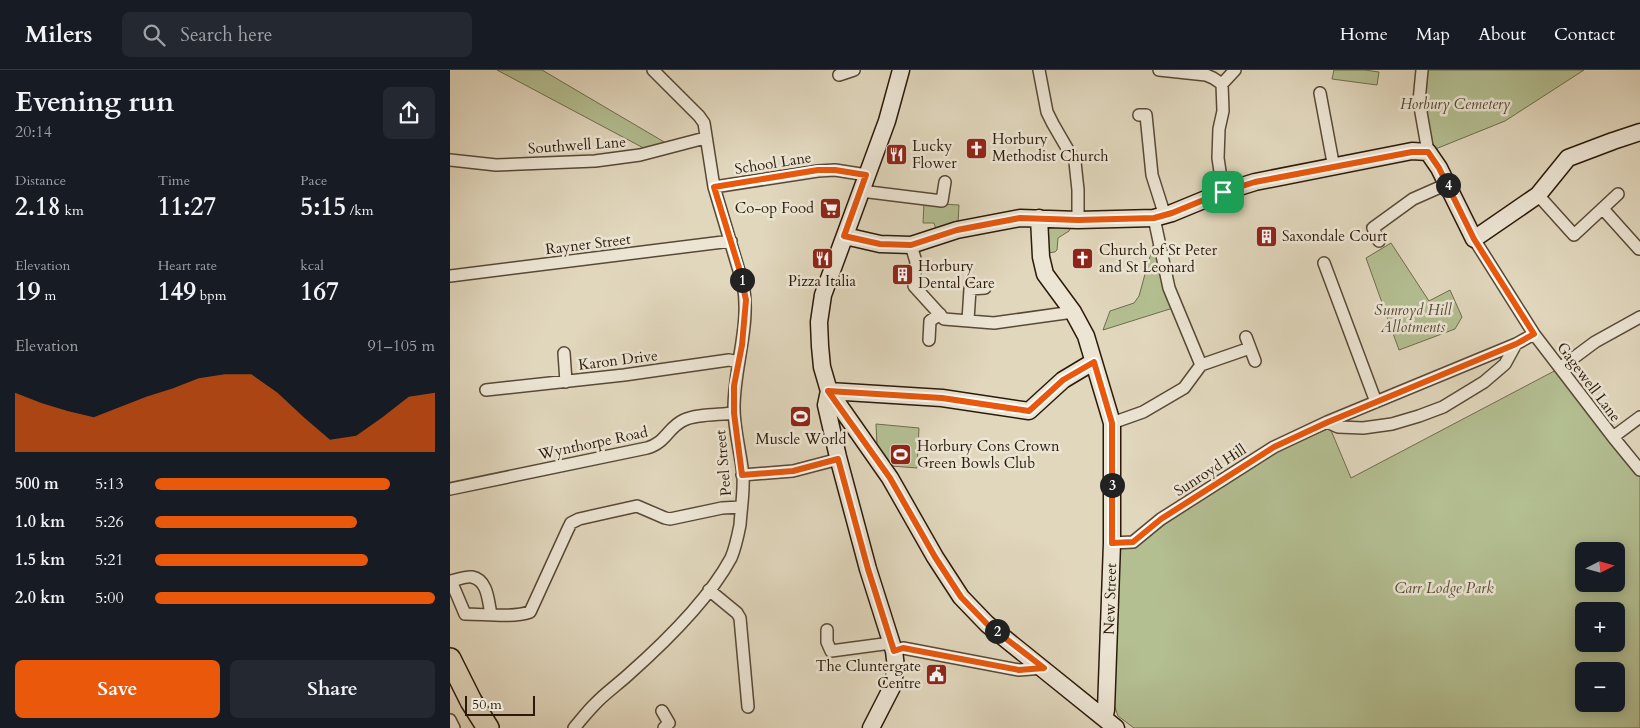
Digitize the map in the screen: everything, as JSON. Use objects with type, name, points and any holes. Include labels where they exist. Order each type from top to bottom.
[{"type":"highway","points":[[450,659],[471,701],[488,728]]},
{"type":"street","name":"Peel Street","points":[[574,728],[594,704],[679,626],[710,590],[732,557],[739,528],[742,475],[734,413],[734,386],[739,362],[746,300],[739,268],[714,187],[704,123],[653,70]]},
{"type":"street","points":[[839,75],[854,70]]},
{"type":"street","points":[[871,728],[892,687],[896,667],[892,647],[868,569],[838,459],[826,405],[828,391],[822,366],[819,322],[824,295],[844,236],[869,192],[866,175],[887,121],[901,70]]},
{"type":"street","points":[[1039,70],[1052,124],[1075,162],[1078,190],[1078,220]]},
{"type":"street","points":[[1159,70],[1206,75],[1222,84]]},
{"type":"street","points":[[1223,192],[1218,158],[1219,129],[1224,111],[1222,84],[1235,70]]},
{"type":"street","points":[[1422,70],[1419,101],[1428,152],[1448,184],[1474,239],[1538,194],[1568,158],[1640,132]]},
{"type":"street","points":[[1320,93],[1334,168]]},
{"type":"street","points":[[1139,115],[1146,114],[1152,174],[1160,217],[1169,288],[1201,365]]},
{"type":"street","name":"Southwell Lane","points":[[450,160],[496,165],[594,161],[640,155],[705,138]]},
{"type":"street","points":[[844,236],[880,244],[911,245],[972,226],[1020,218],[1078,220],[1160,217],[1223,192],[1255,182],[1412,152],[1428,152]]},
{"type":"street","name":"School Lane","points":[[714,187],[818,170],[835,170],[866,175]]},
{"type":"street","points":[[869,192],[942,201],[945,182]]},
{"type":"street","points":[[1379,241],[1373,228],[1413,199],[1448,184]]},
{"type":"street","points":[[1538,194],[1574,235],[1618,194]]},
{"type":"street","points":[[1603,209],[1639,249]]},
{"type":"street","name":"New Street","points":[[1039,218],[1041,257],[1045,274],[1073,312],[1086,336],[1112,423],[1112,543],[1106,710],[1110,723]]},
{"type":"street","name":"Gagewell Lane","points":[[1474,239],[1534,334],[1640,470]]},
{"type":"street","name":"Rayner Street","points":[[450,276],[731,241]]},
{"type":"street","points":[[911,245],[916,262],[914,286],[944,319],[994,322],[1073,312]]},
{"type":"street","points":[[1324,263],[1376,402]]},
{"type":"street","points":[[968,320],[970,289],[985,288]]},
{"type":"street","points":[[929,340],[930,321],[940,314]]},
{"type":"street","points":[[1560,368],[1595,342],[1640,317]]},
{"type":"street","name":"Sunroyd Hill","points":[[1112,543],[1133,542],[1161,519],[1274,447],[1328,422],[1516,344],[1534,334]]},
{"type":"street","points":[[1112,423],[1143,412],[1184,388],[1201,365],[1248,342],[1255,361]]},
{"type":"street","points":[[1328,422],[1338,427],[1363,428],[1392,424],[1443,407],[1484,382],[1505,364],[1516,344]]},
{"type":"street","name":"Karon Drive","points":[[564,352],[566,382]]},
{"type":"street","name":"Karon Drive","points":[[492,392],[675,371],[729,360],[739,362]]},
{"type":"street","points":[[828,391],[942,398],[1029,411],[1063,380],[1094,362]]},
{"type":"street","points":[[828,391],[890,478],[935,557],[961,597],[987,624],[1110,723]]},
{"type":"street","name":"Wynthorpe Road","points":[[450,489],[647,448],[659,444],[683,420],[691,417],[734,413]]},
{"type":"street","points":[[1613,437],[1640,416]]},
{"type":"street","points":[[742,475],[793,471],[838,459]]},
{"type":"street","points":[[491,614],[523,615],[530,612],[568,529],[572,522],[579,519],[637,506],[670,519],[722,508],[741,507]]},
{"type":"street","points":[[710,590],[737,613],[742,624],[748,707]]},
{"type":"street","points":[[827,630],[826,654],[892,647],[1019,670],[1044,668]]},
{"type":"street","points":[[731,646],[744,645]]},
{"type":"street","points":[[662,711],[669,723],[664,728]]},
{"type":"street","points":[[450,720],[454,728]]},
{"type":"green space","points":[[497,70],[542,70],[671,146],[651,152]]},
{"type":"green space","points":[[1334,70],[1379,72],[1377,85],[1332,79]]},
{"type":"green space","name":"Horbury Cemetery","points":[[1422,70],[1584,70],[1505,121],[1428,152]]},
{"type":"green space","points":[[924,203],[959,205],[958,223],[937,232],[934,223],[923,223]]},
{"type":"green space","points":[[1072,225],[1069,231],[1058,238],[1057,250],[1047,253],[1047,231],[1052,226]]},
{"type":"green space","name":"Sunroyd Hill Allotments","points":[[1391,243],[1429,301],[1450,290],[1462,317],[1455,329],[1399,350],[1366,258]]},
{"type":"green space","points":[[1153,245],[1155,245],[1173,308],[1103,330],[1110,311],[1134,303],[1139,296]]},
{"type":"green space","name":"Carr Lodge Park","points":[[1560,368],[1640,470],[1640,728],[1134,728],[1118,716],[1113,702],[1114,549],[1136,547],[1164,525],[1276,451],[1330,428],[1351,478]]},
{"type":"green space","name":"Horbury Cons Crown Green Bowls Club","points":[[876,424],[919,428],[917,468],[891,466],[877,445]]},
{"type":"place","name":"Horbury Methodist Church","points":[[976,148]]},
{"type":"place","name":"Lucky Flower","points":[[896,155]]},
{"type":"place","name":"Co-op Food","points":[[830,208]]},
{"type":"place","name":"Saxondale Court","points":[[1266,236]]},
{"type":"place","name":"Pizza Italia","points":[[822,258]]},
{"type":"place","name":"Church of St Peter and St Leonard","points":[[1083,259]]},
{"type":"place","name":"Horbury Dental Care","points":[[902,275]]},
{"type":"place","name":"Muscle World","points":[[801,416]]},
{"type":"place","name":"Horbury Cons Crown Green Bowls Club","points":[[901,455]]},
{"type":"place","name":"The Cluntergate Centre","points":[[937,675]]},
{"type":"route","points":[[1412,152],[1428,152],[1439,168],[1474,239],[1534,334],[1516,344],[1310,430],[1274,447],[1161,519],[1133,542],[1112,543],[1112,423],[1094,362],[1063,380],[1029,411],[942,398],[828,391],[890,478],[935,557],[961,597],[987,624],[1044,668],[1019,670],[903,648],[894,651],[868,569],[838,459],[793,471],[742,475],[734,413],[734,386],[742,345],[746,300],[739,268],[714,187],[818,170],[835,170],[866,175],[844,236],[880,244],[911,245],[957,230],[1020,218],[1078,220],[1154,218],[1165,216],[1223,192],[1255,182],[1412,152]]}]
